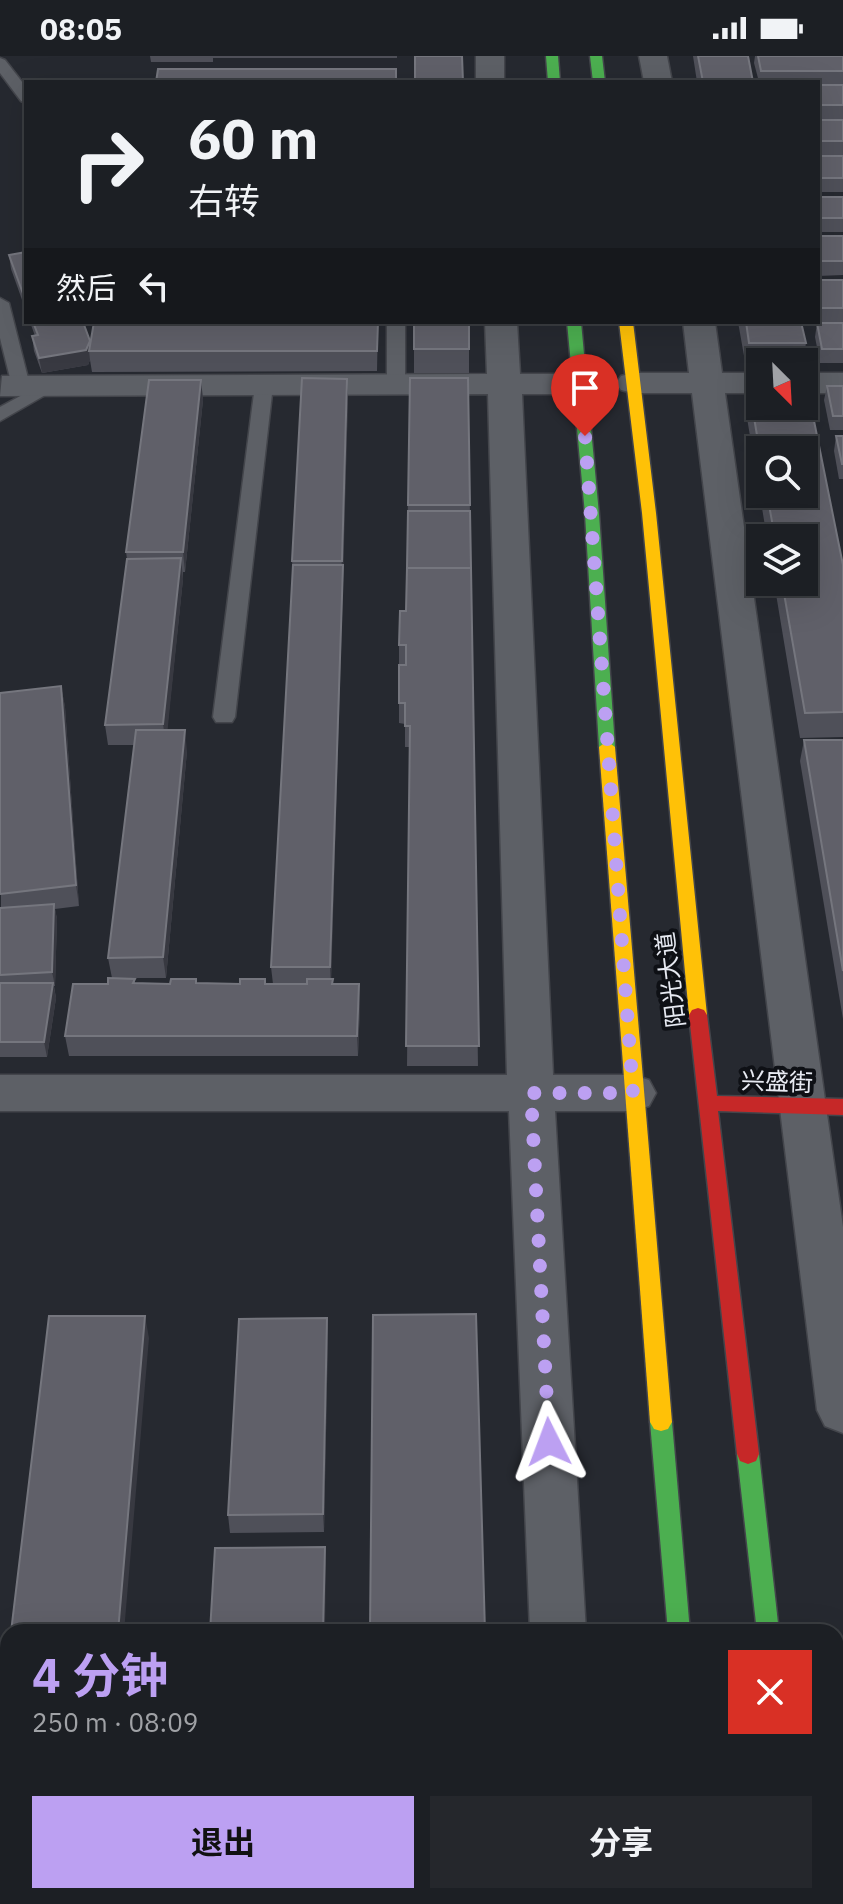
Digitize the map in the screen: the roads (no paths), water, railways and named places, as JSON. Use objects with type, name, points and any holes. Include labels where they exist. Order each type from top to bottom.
[{"type":"main road","points":[[552,56],[554,80]]},
{"type":"main road","points":[[596,56],[599,80]]},
{"type":"main road","name":"阳光大道","points":[[574,324],[633,1093],[678,1624]]},
{"type":"main road","name":"阳光大道","points":[[626,324],[767,1624]]},
{"type":"main road","name":"兴盛街","points":[[709,1103],[843,1107]]},
{"type":"street","points":[[490,56],[490,80]]},
{"type":"street","points":[[653,56],[658,80]]},
{"type":"street","points":[[501,324],[531,1093],[558,1624]]},
{"type":"street","points":[[699,324],[843,1410]]},
{"type":"street","points":[[633,383],[746,383]]},
{"type":"street","points":[[818,383],[843,383]]},
{"type":"street","points":[[14,392],[264,385],[580,384]]},
{"type":"street","points":[[0,1093],[633,1093]]},
{"type":"lane","points":[[0,63],[24,95]]},
{"type":"lane","points":[[0,303],[14,392]]},
{"type":"lane","points":[[396,324],[396,385]]},
{"type":"lane","points":[[224,717],[264,385]]}]
